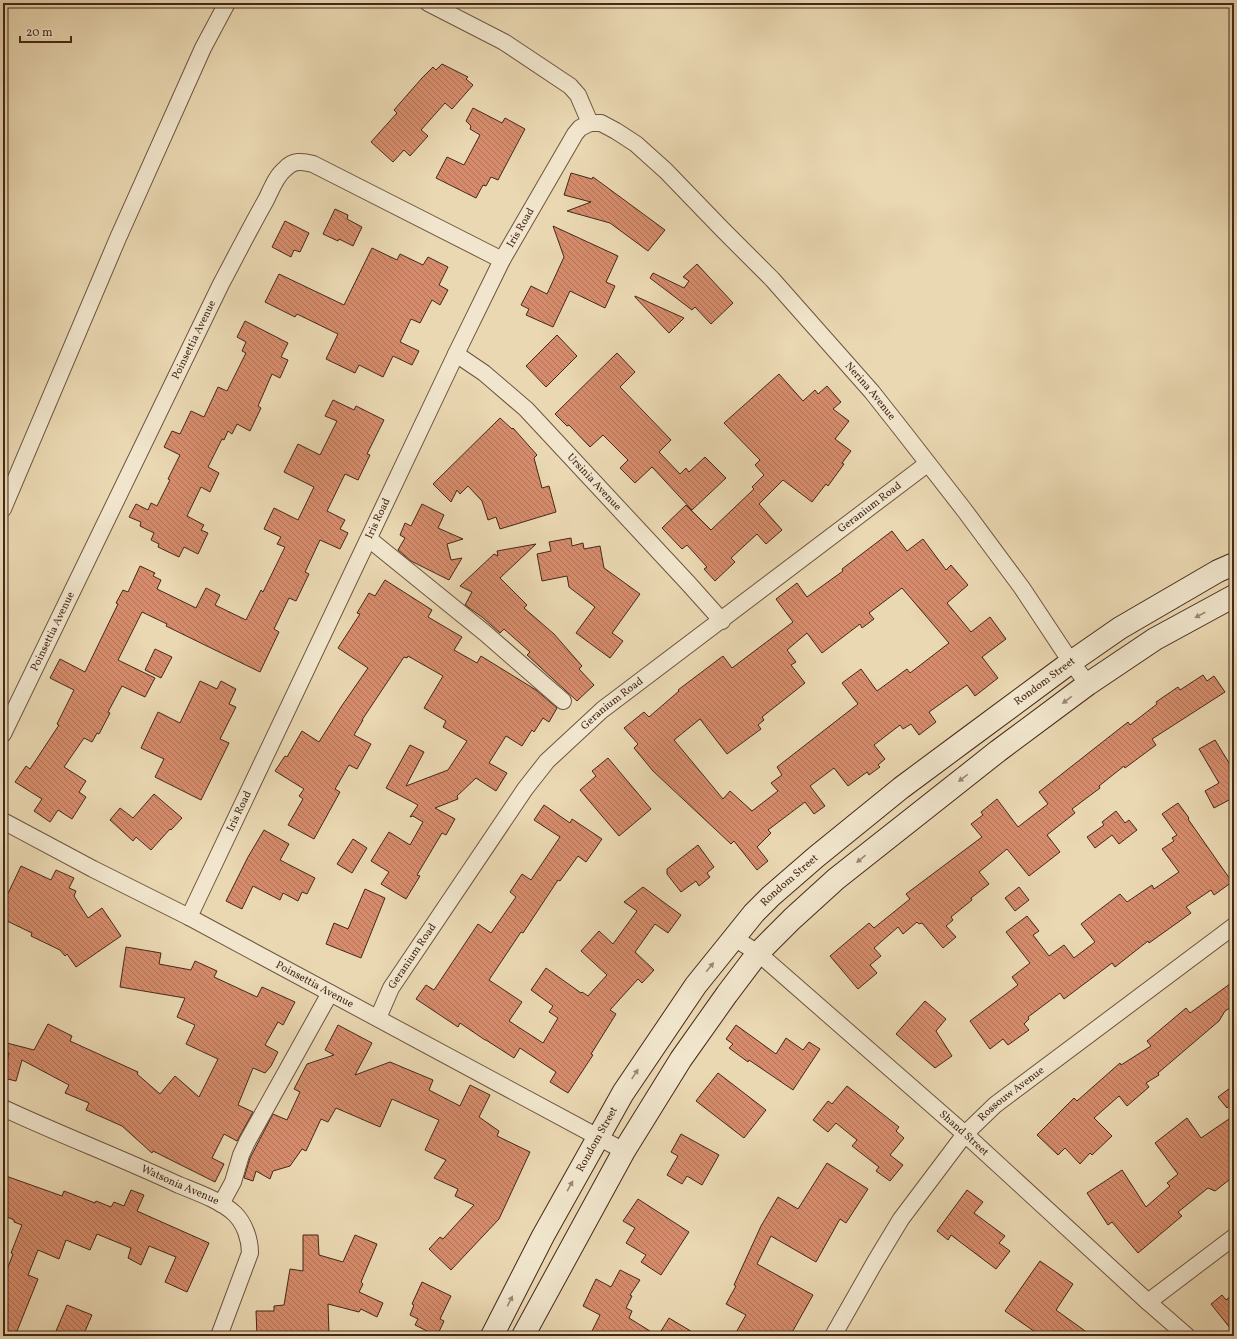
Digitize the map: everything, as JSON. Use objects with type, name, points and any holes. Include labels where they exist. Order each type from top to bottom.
[{"type":"street","points":[[3,509],[118,238],[198,59],[227,3]]},
{"type":"street","points":[[428,3],[504,42],[570,86],[578,95],[585,125]]},
{"type":"street","name":"Nerina Avenue","points":[[585,125],[601,123],[616,130],[636,144],[660,165],[762,269],[819,330],[872,392],[965,511],[1017,582],[1071,662],[1088,684]]},
{"type":"street","name":"Iris Road","points":[[189,917],[368,538],[502,260],[575,134],[585,125]]},
{"type":"street","name":"Poinsettia Avenue","points":[[3,734],[224,278],[276,181],[284,169],[296,162],[302,161],[313,164],[502,260]]},
{"type":"street","name":"Ursinia Avenue","points":[[456,354],[484,373],[526,409],[722,621]]},
{"type":"street","name":"Geranium Road","points":[[378,1018],[391,988],[537,772],[573,736],[602,710],[722,621],[927,464]]},
{"type":"street","points":[[368,538],[485,633],[563,701]]},
{"type":"street","name":"Rondom Street","points":[[492,1336],[543,1236],[597,1137],[623,1093],[696,985],[754,913],[771,896],[822,852],[900,788],[1071,662],[1127,624],[1218,571],[1234,564]]},
{"type":"street","points":[[522,1336],[624,1151],[681,1059],[726,994],[758,954],[792,919],[836,879],[998,751],[1088,684],[1155,639],[1234,596]]},
{"type":"street","name":"Poinsettia Avenue","points":[[3,821],[92,869],[189,917],[624,1151]]},
{"type":"street","name":"Rossouw Avenue","points":[[833,1336],[901,1219],[965,1134],[995,1105],[1234,926]]},
{"type":"street","name":"Shand Street","points":[[734,938],[758,954],[965,1134],[1187,1336]]},
{"type":"street","points":[[221,1204],[233,1182],[241,1155],[247,1142],[330,993]]},
{"type":"street","name":"Watsonia Avenue","points":[[3,1108],[221,1204],[236,1214],[244,1228],[250,1245],[250,1253],[219,1336]]},
{"type":"street","points":[[1148,1302],[1234,1237]]},
{"type":"building","points":[[442,64],[468,77],[466,79],[473,85],[452,109],[445,103],[421,130],[428,136],[410,156],[404,150],[393,162],[371,142],[397,113],[394,110],[422,78],[433,67],[436,70]]},
{"type":"building","points":[[473,108],[502,123],[505,118],[525,129],[498,180],[491,177],[486,186],[483,185],[476,198],[436,178],[447,157],[464,165],[480,135],[470,129],[471,126],[466,121]]},
{"type":"building","points":[[571,173],[592,179],[593,177],[665,230],[648,251],[610,223],[567,211],[591,202],[564,195]]},
{"type":"building","points":[[335,209],[348,215],[347,219],[362,227],[353,246],[339,239],[338,241],[323,234]]},
{"type":"building","points":[[285,221],[309,233],[300,252],[294,250],[291,257],[272,247]]},
{"type":"building","points":[[553,226],[618,256],[606,282],[615,286],[605,308],[570,291],[553,327],[526,315],[529,309],[521,305],[531,286],[547,294],[564,257]]},
{"type":"building","points":[[372,248],[397,260],[400,254],[423,265],[428,257],[448,267],[439,285],[448,290],[440,305],[432,300],[420,323],[411,319],[400,342],[419,351],[412,365],[393,356],[383,377],[359,365],[355,373],[326,359],[338,334],[297,314],[295,317],[265,302],[279,274],[344,305]]},
{"type":"building","points":[[697,264],[733,303],[711,324],[695,307],[692,310],[650,278],[653,273],[684,288],[689,281],[683,277]]},
{"type":"building","points":[[635,296],[684,318],[669,333]]},
{"type":"building","points":[[245,321],[288,343],[281,357],[288,360],[280,378],[272,374],[258,406],[261,408],[250,431],[237,424],[232,434],[228,431],[224,440],[222,439],[208,467],[219,473],[210,492],[201,487],[187,516],[204,525],[201,530],[208,533],[198,554],[184,547],[179,557],[158,547],[159,544],[151,540],[154,533],[140,526],[141,522],[129,517],[136,504],[148,510],[151,503],[157,506],[170,480],[168,479],[180,455],[164,447],[172,431],[180,434],[191,411],[204,417],[218,387],[227,391],[246,353],[242,351],[246,342],[237,337]]},
{"type":"building","points":[[557,335],[577,356],[546,387],[526,366]]},
{"type":"building","points":[[617,353],[635,372],[620,387],[671,440],[659,452],[680,474],[686,468],[689,472],[705,457],[726,478],[692,510],[652,467],[635,483],[620,468],[628,460],[603,435],[590,447],[569,425],[567,426],[555,414]]},
{"type":"building","points":[[779,374],[803,401],[815,390],[818,394],[827,386],[841,402],[833,409],[849,421],[835,439],[851,451],[842,463],[844,464],[828,486],[826,484],[812,502],[783,480],[759,504],[782,530],[766,544],[757,534],[731,558],[735,562],[715,581],[704,569],[707,567],[687,545],[682,549],[662,528],[686,505],[711,530],[754,489],[752,487],[764,475],[755,465],[760,460],[724,423]]},
{"type":"building","points":[[333,400],[354,410],[356,406],[384,420],[367,454],[370,455],[358,480],[345,474],[327,511],[345,520],[340,529],[348,533],[340,549],[320,540],[305,572],[309,574],[296,601],[289,598],[274,629],[279,632],[260,672],[166,626],[167,624],[142,612],[118,660],[155,678],[145,697],[122,686],[108,712],[110,713],[99,734],[97,733],[92,742],[84,738],[64,767],[86,781],[79,792],[86,797],[72,819],[58,810],[50,822],[34,811],[42,799],[15,782],[26,766],[30,769],[59,725],[57,724],[74,690],[50,678],[60,659],[85,672],[118,604],[116,603],[123,590],[128,592],[140,566],[155,573],[153,576],[161,580],[157,589],[196,608],[206,588],[220,595],[215,605],[246,620],[261,590],[263,592],[285,547],[277,544],[281,537],[264,529],[274,508],[298,520],[314,487],[284,472],[298,444],[320,455],[337,421],[325,416]]},
{"type":"building","points":[[500,418],[512,429],[513,428],[537,455],[534,458],[542,488],[549,486],[556,512],[500,529],[496,517],[488,520],[482,501],[468,486],[460,494],[457,490],[451,502],[433,484]]},
{"type":"building","points":[[422,504],[444,515],[438,528],[463,539],[447,544],[451,560],[462,558],[449,580],[411,561],[398,550],[405,538],[400,535],[405,523],[411,526]]},
{"type":"building","points":[[892,531],[907,551],[923,539],[946,570],[951,565],[968,585],[947,603],[971,632],[990,617],[1006,639],[982,657],[998,678],[975,696],[967,685],[929,712],[936,722],[919,735],[911,724],[903,729],[900,725],[874,745],[885,759],[878,765],[880,767],[869,775],[867,772],[848,786],[834,768],[810,786],[825,806],[814,814],[805,802],[768,830],[771,833],[757,847],[768,861],[757,870],[734,841],[731,844],[653,771],[634,748],[638,744],[624,728],[644,712],[649,717],[679,691],[678,690],[723,656],[732,668],[793,622],[776,599],[797,583],[807,597],[843,571],[842,569]],"holes":[[[902,588],[949,643],[910,673],[907,669],[877,691],[861,669],[842,683],[858,704],[777,767],[782,775],[771,783],[778,791],[752,811],[730,791],[723,799],[674,740],[700,719],[727,754],[761,729],[758,725],[764,720],[762,717],[805,683],[791,665],[796,662],[787,650],[807,633],[822,653],[860,624],[862,628],[874,619],[869,613]]]},
{"type":"building","points":[[571,538],[572,546],[583,543],[584,549],[600,546],[604,568],[640,594],[612,633],[623,641],[610,658],[576,633],[595,607],[569,587],[567,576],[542,581],[537,554],[551,551],[549,542]]},
{"type":"building","points":[[536,544],[500,578],[527,605],[524,608],[554,634],[582,666],[579,669],[594,685],[577,701],[527,655],[530,652],[504,629],[500,633],[482,617],[465,605],[472,592],[460,586],[494,554],[498,556],[497,551]]},
{"type":"building","points":[[385,580],[432,610],[428,617],[462,637],[454,650],[477,663],[481,656],[536,690],[557,708],[549,722],[543,718],[534,732],[532,730],[522,746],[506,736],[489,763],[507,773],[496,791],[476,778],[457,796],[458,799],[435,808],[455,819],[446,835],[442,833],[417,875],[420,876],[406,899],[381,884],[389,872],[371,861],[389,832],[410,845],[423,822],[413,816],[410,817],[418,805],[386,788],[410,745],[424,752],[406,786],[448,770],[467,741],[443,727],[446,721],[424,708],[443,676],[408,656],[407,658],[404,657],[362,720],[354,735],[371,744],[357,769],[349,765],[335,789],[340,792],[314,839],[288,825],[303,799],[299,796],[304,789],[275,771],[285,756],[287,757],[302,731],[319,742],[368,668],[338,648],[360,614],[357,613],[369,593],[375,596]]},
{"type":"building","points":[[155,649],[172,657],[161,678],[145,670]]},
{"type":"building","points":[[1203,675],[1207,681],[1214,676],[1225,692],[1152,739],[1156,745],[1125,768],[1124,766],[1099,786],[1100,788],[1072,809],[1075,813],[1047,835],[1060,852],[1029,876],[1007,849],[979,872],[989,884],[971,898],[972,900],[951,917],[953,920],[946,926],[956,937],[943,948],[922,923],[919,924],[917,922],[903,934],[898,927],[874,948],[881,956],[870,965],[877,973],[858,989],[830,956],[869,923],[874,928],[910,899],[906,894],[982,837],[971,824],[983,815],[981,812],[997,799],[1018,827],[1048,804],[1039,792],[1128,722],[1130,725],[1157,704],[1156,702],[1178,687],[1180,690]]},
{"type":"building","points":[[200,681],[217,689],[221,681],[236,689],[229,704],[236,707],[220,739],[229,743],[201,800],[155,777],[164,759],[141,748],[158,712],[180,723]]},
{"type":"building","points":[[1215,740],[1234,771],[1234,807],[1229,800],[1214,808],[1205,791],[1219,783],[1199,749]]},
{"type":"building","points":[[608,758],[651,809],[619,836],[580,790],[596,776],[592,771]]},
{"type":"building","points":[[154,794],[182,818],[151,850],[136,837],[133,841],[110,820],[120,808],[133,818]]},
{"type":"building","points":[[1178,803],[1232,882],[1214,895],[1211,890],[1186,907],[1191,913],[1149,943],[1148,941],[1115,967],[1112,963],[1064,999],[1060,993],[1028,1017],[1029,1019],[1024,1024],[1029,1030],[1008,1045],[1003,1039],[990,1049],[970,1021],[1018,985],[1012,977],[1030,963],[1006,932],[1027,916],[1039,931],[1033,935],[1049,956],[1064,945],[1074,958],[1095,942],[1081,924],[1120,894],[1127,902],[1152,885],[1154,889],[1179,872],[1162,849],[1174,841],[1172,838],[1177,835],[1162,814]]},
{"type":"building","points":[[544,805],[570,823],[572,819],[602,839],[586,862],[578,856],[560,881],[558,880],[523,933],[521,932],[489,980],[522,1002],[509,1021],[543,1043],[558,1018],[549,1012],[553,1006],[531,990],[546,968],[581,993],[582,992],[588,996],[607,975],[581,951],[599,931],[613,944],[637,911],[624,902],[643,887],[681,915],[668,933],[655,924],[635,952],[654,970],[642,983],[638,979],[610,1010],[616,1014],[591,1054],[593,1055],[568,1093],[550,1082],[556,1072],[520,1048],[514,1058],[460,1023],[458,1027],[416,999],[426,985],[434,990],[478,924],[491,933],[516,897],[510,892],[522,874],[531,880],[560,837],[534,820]]},
{"type":"building","points":[[1116,811],[1125,823],[1129,820],[1137,830],[1119,844],[1112,835],[1095,848],[1087,837],[1104,825],[1102,822]]},
{"type":"building","points":[[264,830],[289,844],[280,860],[315,878],[307,894],[302,892],[298,901],[283,893],[280,900],[253,886],[242,909],[226,901],[248,857]]},
{"type":"building","points":[[353,839],[367,848],[352,873],[337,864]]},
{"type":"building","points":[[698,845],[714,867],[707,873],[710,877],[699,886],[696,881],[681,892],[667,874],[667,869]]},
{"type":"building","points":[[21,866],[51,880],[56,870],[74,878],[69,888],[76,891],[74,896],[88,918],[102,908],[121,936],[76,967],[67,954],[65,956],[60,950],[31,936],[32,933],[3,919],[3,904]]},
{"type":"building","points":[[1019,887],[1029,900],[1015,911],[1005,898]]},
{"type":"building","points":[[365,889],[385,898],[361,958],[326,944],[334,923],[348,929]]},
{"type":"building","points":[[126,947],[161,953],[159,964],[191,970],[195,961],[217,971],[214,977],[257,997],[262,987],[295,1002],[283,1025],[278,1022],[265,1045],[278,1052],[271,1066],[265,1073],[253,1068],[238,1105],[253,1112],[237,1141],[224,1134],[212,1158],[224,1164],[215,1182],[153,1151],[152,1153],[122,1126],[86,1110],[89,1103],[65,1093],[69,1085],[22,1060],[16,1081],[3,1078],[9,1053],[3,1050],[3,1042],[34,1050],[48,1024],[72,1036],[70,1041],[138,1072],[137,1074],[160,1094],[175,1076],[199,1097],[218,1059],[186,1044],[195,1025],[177,1017],[185,998],[120,987]]},
{"type":"building","points":[[1234,981],[1234,1005],[1225,1011],[1219,1021],[1158,1073],[1159,1075],[1146,1083],[1149,1087],[1127,1106],[1119,1096],[1094,1118],[1112,1136],[1092,1155],[1090,1153],[1080,1164],[1065,1148],[1058,1155],[1037,1135],[1074,1098],[1077,1101],[1120,1063],[1121,1065],[1151,1046],[1147,1041],[1186,1008],[1190,1013]]},
{"type":"building","points":[[925,1001],[946,1019],[936,1031],[952,1056],[935,1068],[896,1034]]},
{"type":"building","points":[[338,1025],[372,1043],[355,1075],[390,1062],[433,1080],[429,1090],[460,1106],[470,1085],[490,1095],[479,1117],[499,1131],[497,1136],[530,1152],[499,1219],[451,1270],[429,1249],[440,1237],[443,1239],[474,1205],[455,1196],[458,1189],[434,1178],[446,1160],[425,1150],[439,1120],[392,1099],[380,1127],[336,1108],[328,1122],[321,1119],[306,1151],[302,1149],[290,1166],[273,1171],[270,1179],[256,1171],[253,1181],[244,1178],[250,1158],[273,1114],[287,1120],[300,1092],[294,1089],[307,1064],[334,1055],[325,1050]]},
{"type":"building","points":[[736,1025],[776,1054],[786,1038],[803,1050],[809,1042],[820,1049],[793,1090],[749,1060],[748,1062],[729,1048],[733,1044],[726,1039]]},
{"type":"building","points":[[718,1073],[766,1110],[744,1138],[696,1101]]},
{"type":"building","points":[[1234,1085],[1234,1102],[1227,1108],[1218,1097]]},
{"type":"building","points":[[847,1086],[899,1127],[896,1131],[904,1138],[890,1155],[903,1165],[890,1181],[876,1171],[879,1167],[852,1146],[857,1140],[836,1123],[828,1132],[813,1120],[828,1101],[832,1104]]},
{"type":"building","points":[[1187,1118],[1201,1138],[1229,1119],[1234,1127],[1234,1176],[1215,1191],[1208,1188],[1178,1212],[1182,1216],[1138,1253],[1112,1222],[1108,1225],[1087,1193],[1122,1170],[1146,1207],[1170,1186],[1167,1183],[1178,1174],[1155,1143]]},
{"type":"building","points":[[681,1134],[719,1155],[702,1185],[687,1176],[682,1184],[667,1175],[678,1156],[671,1152]]},
{"type":"building","points":[[827,1163],[868,1189],[846,1223],[840,1219],[816,1262],[771,1236],[757,1264],[813,1295],[790,1336],[734,1336],[746,1315],[726,1304],[736,1286],[734,1285],[761,1226],[778,1197],[798,1209]]},
{"type":"building","points":[[3,1175],[62,1196],[64,1191],[95,1203],[96,1201],[111,1207],[114,1202],[124,1206],[131,1190],[144,1195],[137,1211],[209,1243],[187,1292],[165,1282],[176,1257],[149,1246],[141,1265],[128,1258],[131,1248],[97,1234],[90,1250],[66,1240],[59,1259],[38,1250],[28,1275],[38,1279],[15,1336],[3,1336],[3,1280],[13,1254],[11,1253],[22,1225],[3,1215]]},
{"type":"building","points":[[967,1190],[983,1202],[974,1213],[1005,1236],[999,1243],[1010,1251],[996,1269],[951,1235],[948,1240],[937,1231]]},
{"type":"building","points":[[638,1199],[689,1232],[661,1275],[641,1262],[646,1255],[626,1243],[635,1228],[623,1221]]},
{"type":"building","points":[[303,1235],[318,1235],[319,1255],[343,1262],[355,1235],[377,1244],[361,1282],[363,1284],[359,1292],[383,1303],[377,1317],[361,1309],[359,1312],[328,1304],[329,1335],[257,1336],[256,1311],[274,1311],[274,1306],[284,1305],[290,1269],[303,1271]]},
{"type":"building","points":[[1040,1261],[1073,1284],[1056,1310],[1092,1336],[1041,1336],[1005,1311]]},
{"type":"building","points":[[620,1270],[640,1280],[630,1295],[632,1296],[626,1308],[632,1311],[629,1318],[658,1336],[601,1336],[592,1331],[600,1315],[583,1306],[596,1279],[611,1287]]},
{"type":"building","points":[[422,1282],[451,1296],[440,1319],[444,1321],[437,1336],[415,1325],[418,1319],[410,1315],[414,1305],[412,1304]]},
{"type":"building","points":[[1234,1293],[1234,1333],[1211,1304],[1222,1295],[1226,1300]]},
{"type":"building","points":[[67,1305],[92,1315],[83,1336],[54,1336]]},
{"type":"building","points":[[669,1318],[699,1336],[658,1336]]}]
